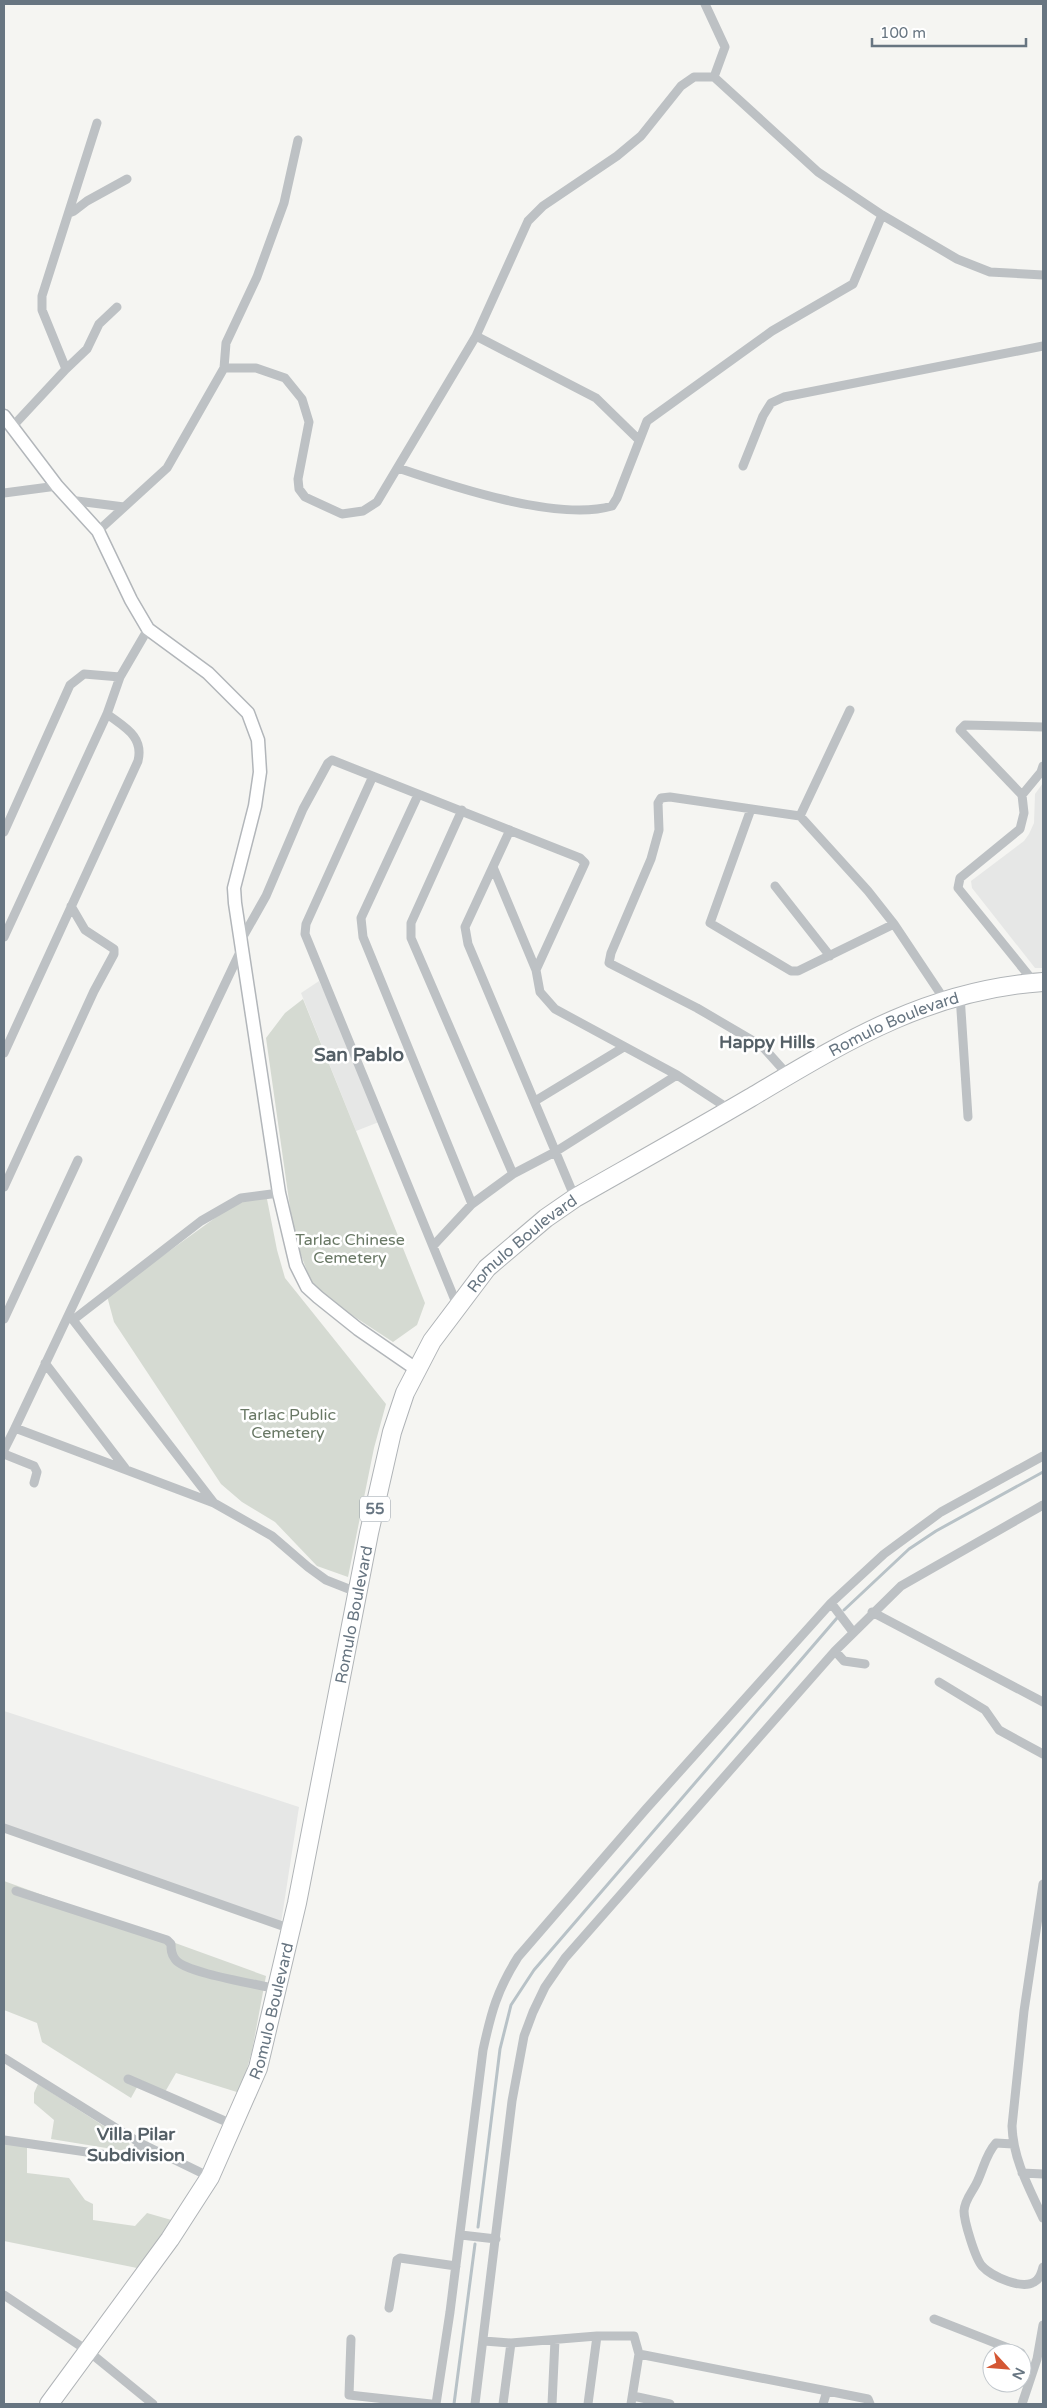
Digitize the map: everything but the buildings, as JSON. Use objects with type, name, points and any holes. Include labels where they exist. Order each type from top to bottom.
[{"type":"highway","name":"Romulo Boulevard","points":[[49,2404],[170,2238],[210,2177],[258,2068],[291,1929],[359,1593],[369,1533],[392,1432],[416,1369],[432,1341],[457,1305],[491,1263],[546,1218],[575,1198],[788,1076],[891,1019],[952,997],[985,989],[1039,982]]},
{"type":"street","points":[[705,4],[725,47],[714,77]]},
{"type":"street","points":[[224,368],[256,368],[285,378],[302,399],[309,422],[298,479],[299,489],[305,497],[342,514],[363,511],[377,502],[476,336],[528,221],[543,206],[617,156],[641,136],[681,86],[694,77],[714,77],[818,172],[882,215],[957,259],[990,272],[1043,275]]},
{"type":"street","points":[[66,369],[42,310],[42,296],[98,123]]},
{"type":"street","points":[[98,531],[167,468],[224,368],[226,342],[257,277],[284,203],[298,140]]},
{"type":"street","points":[[68,213],[126,179]]},
{"type":"street","points":[[398,468],[478,492],[555,509],[597,510],[612,506],[617,498],[647,420],[772,331],[853,284],[882,215]]},
{"type":"street","points":[[13,426],[87,349],[99,324],[117,307]]},
{"type":"street","points":[[476,336],[596,398],[639,440]]},
{"type":"street","points":[[743,466],[763,416],[771,403],[784,396],[1043,346]]},
{"type":"street","points":[[4,416],[57,486],[98,531],[131,600],[148,629],[208,674],[248,713],[258,740],[259,780],[234,888],[241,946],[279,1193],[296,1265],[307,1287],[358,1329],[416,1369]]},
{"type":"street","points":[[4,493],[57,486]]},
{"type":"street","points":[[70,500],[124,507]]},
{"type":"street","points":[[4,937],[107,714],[120,677],[148,629]]},
{"type":"street","points":[[4,832],[70,686],[84,674],[120,677]]},
{"type":"street","points":[[800,816],[850,710]]},
{"type":"street","points":[[4,1053],[140,751],[135,735],[107,714]]},
{"type":"street","points":[[1039,982],[958,888],[960,878],[1020,828],[1024,813],[1022,795],[960,730],[965,725],[1043,727]]},
{"type":"street","points":[[34,1483],[37,1472],[34,1466],[4,1452],[46,1363],[70,1318],[241,946],[266,896],[303,809],[328,763],[332,760],[418,795],[462,810],[580,858],[585,862],[536,970]]},
{"type":"street","points":[[1022,795],[1041,772],[1043,766]]},
{"type":"street","points":[[372,776],[306,924],[305,934],[457,1305]]},
{"type":"street","points":[[418,795],[361,918],[363,937],[472,1204]]},
{"type":"street","points":[[788,1076],[762,1046],[697,1008],[609,962],[651,859],[659,830],[658,804],[661,798],[670,797],[800,816],[868,891],[952,997],[968,1117]]},
{"type":"street","points":[[751,809],[710,923],[791,971],[798,971],[894,924]]},
{"type":"street","points":[[462,810],[411,924],[411,938],[513,1174]]},
{"type":"street","points":[[510,830],[465,927],[468,944],[575,1198]]},
{"type":"street","points":[[493,866],[536,970],[540,992],[555,1009],[677,1075],[730,1110]]},
{"type":"street","points":[[776,886],[830,956]]},
{"type":"street","points":[[4,1187],[94,991],[114,954],[114,949],[85,930],[71,906]]},
{"type":"street","points":[[535,1101],[624,1047]]},
{"type":"street","points":[[433,1246],[472,1204],[513,1174],[555,1152],[677,1075]]},
{"type":"street","points":[[4,1319],[78,1160]]},
{"type":"street","points":[[70,1318],[201,1221],[241,1198],[279,1193]]},
{"type":"street","points":[[70,1318],[214,1503]]},
{"type":"street","points":[[46,1363],[125,1468]]},
{"type":"street","points":[[15,1428],[214,1503],[272,1536],[326,1580],[359,1593]]},
{"type":"street","points":[[436,2404],[461,2235],[483,2050],[491,2014],[501,1983],[518,1957],[646,1809],[831,1603],[884,1554],[941,1512],[1043,1456]]},
{"type":"street","points":[[475,2404],[512,2102],[524,2036],[533,2012],[546,1987],[565,1958],[835,1650],[872,1612],[901,1586],[1043,1504]]},
{"type":"street","points":[[831,1603],[853,1632]]},
{"type":"street","points":[[872,1612],[1043,1702]]},
{"type":"street","points":[[835,1650],[844,1661],[865,1664]]},
{"type":"street","points":[[939,1682],[985,1710],[999,1730],[1043,1754]]},
{"type":"street","points":[[4,1828],[291,1929]]},
{"type":"street","points":[[1043,1884],[1024,2011],[1012,2126],[1012,2144],[1022,2173],[1043,2218]]},
{"type":"street","points":[[16,1891],[167,1940],[172,1944],[171,1951],[175,1960],[190,1969],[276,1989]]},
{"type":"street","points":[[4,2058],[140,2144],[210,2177]]},
{"type":"street","points":[[128,2079],[234,2125]]},
{"type":"street","points":[[4,2140],[128,2158],[135,2154],[140,2144]]},
{"type":"street","points":[[1012,2144],[996,2143],[988,2152],[978,2182],[967,2197],[964,2212],[966,2220],[981,2265],[1001,2278],[1020,2285],[1030,2284],[1038,2280],[1043,2267]]},
{"type":"street","points":[[1022,2173],[1043,2174]]},
{"type":"street","points":[[461,2235],[496,2239]]},
{"type":"street","points":[[389,2308],[398,2260],[400,2258],[456,2266]]},
{"type":"street","points":[[4,2296],[88,2350],[153,2404]]},
{"type":"street","points":[[934,2319],[995,2343]]},
{"type":"street","points":[[1022,2404],[1037,2359],[1043,2324]]},
{"type":"street","points":[[484,2341],[511,2343],[597,2336],[634,2336],[638,2354],[632,2400],[670,2404]]},
{"type":"street","points":[[588,2404],[597,2336]]},
{"type":"street","points":[[351,2339],[349,2400],[431,2404]]},
{"type":"street","points":[[552,2404],[555,2340]]},
{"type":"street","points":[[503,2404],[511,2343]]},
{"type":"street","points":[[638,2354],[827,2390],[868,2399],[870,2404]]},
{"type":"street","points":[[1032,2357],[1037,2359]]},
{"type":"street","points":[[823,2404],[827,2390]]},
{"type":"shaded area","points":[[1043,783],[1043,968],[1035,968],[972,888],[971,881],[1024,841],[1034,823],[1035,794]]},
{"type":"shaded area","points":[[319,981],[340,1025],[379,1122],[356,1131],[301,993]]},
{"type":"shaded area","points":[[4,1711],[299,1807],[281,1923],[4,1825]]},
{"type":"green space","name":"Tarlac Chinese Cemetery","points":[[303,999],[425,1303],[417,1325],[393,1342],[315,1291],[294,1236],[266,1038],[285,1013]]},
{"type":"green space","name":"Tarlac Public Cemetery","points":[[266,1194],[277,1250],[285,1278],[386,1404],[374,1448],[348,1577],[317,1566],[275,1522],[242,1502],[221,1484],[114,1322],[107,1296],[244,1197]]},
{"type":"green space","points":[[4,1881],[266,1976],[252,2051],[240,2093],[176,2073],[165,2092],[141,2080],[131,2098],[42,2042],[37,2023],[4,2010]]},
{"type":"green space","points":[[38,2084],[129,2142],[131,2152],[51,2139],[54,2120],[34,2103],[34,2093]]},
{"type":"green space","points":[[4,2144],[27,2145],[27,2173],[69,2178],[85,2200],[93,2204],[93,2220],[135,2226],[147,2213],[175,2221],[137,2268],[4,2241]]},
{"type":"waterway","points":[[844,1610],[909,1549],[936,1531],[1043,1472]]},
{"type":"waterway","points":[[478,2227],[500,2049],[511,2005],[534,1970],[837,1618]]},
{"type":"waterway","points":[[454,2404],[475,2244]]},
{"type":"district","name":"Happy Hills","points":[[767,1042]]},
{"type":"district","name":"San Pablo","points":[[359,1054]]},
{"type":"district","name":"Villa Pilar Subdivision","points":[[136,2144]]}]
